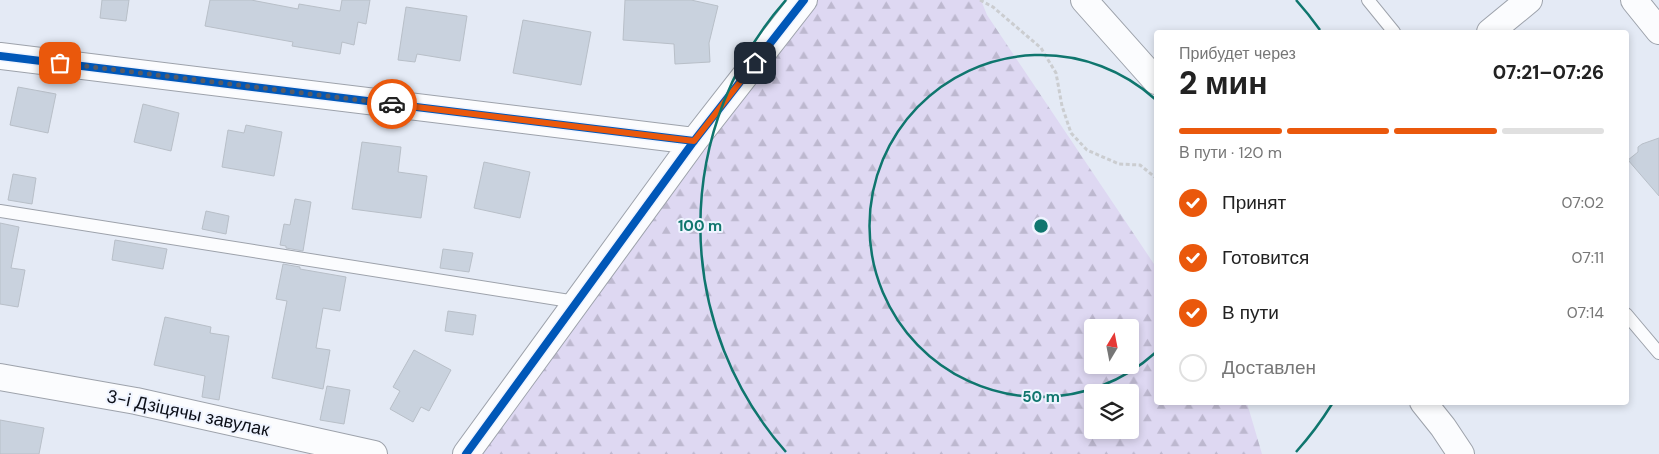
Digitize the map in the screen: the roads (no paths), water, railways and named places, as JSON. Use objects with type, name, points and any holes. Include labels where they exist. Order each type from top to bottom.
[{"type":"street","points":[[466,454],[694,141],[804,0]]},
{"type":"street","points":[[1084,0],[1154,79]]},
{"type":"street","points":[[1492,30],[1529,0]]},
{"type":"street","points":[[1634,0],[1659,31]]},
{"type":"street","points":[[0,56],[694,141]]},
{"type":"street","name":"3-і Дзіцячы завулак","points":[[0,377],[136,401],[374,454]]},
{"type":"street","points":[[1425,405],[1461,454]]},
{"type":"lane","points":[[1368,0],[1392,30]]},
{"type":"lane","points":[[0,211],[576,302]]},
{"type":"lane","points":[[1629,318],[1659,353]]}]
